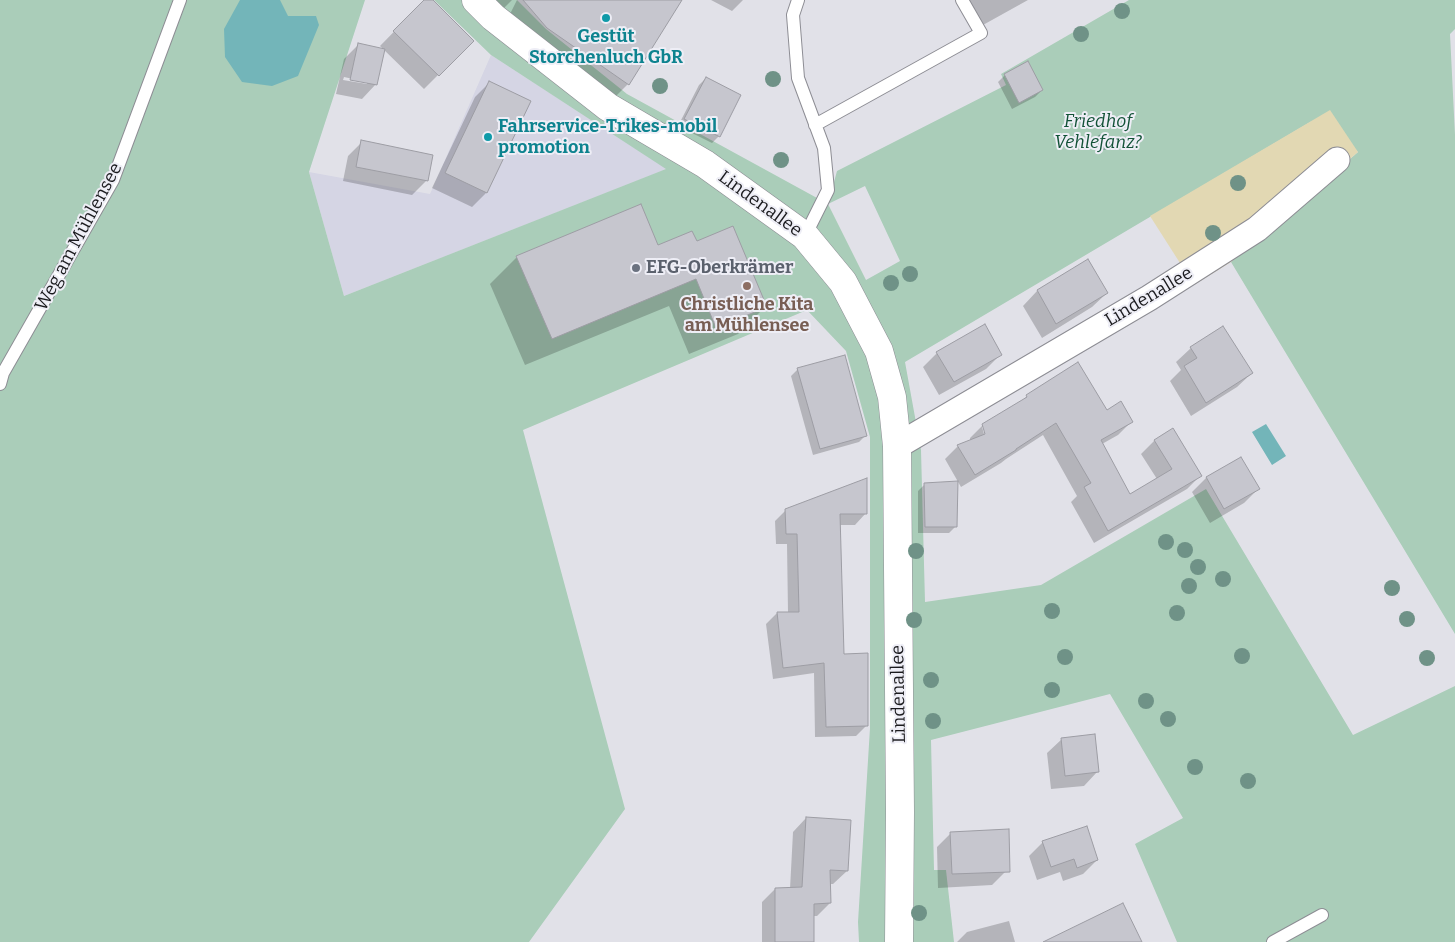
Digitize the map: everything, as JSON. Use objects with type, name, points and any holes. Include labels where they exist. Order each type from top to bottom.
[{"type":"main road","name":"Lindenallee","points":[[476,0],[493,17],[608,107],[705,164],[805,236],[843,282],[879,350],[892,397],[896,446],[900,812],[899,942]]},
{"type":"street","name":"Lindenallee","points":[[896,446],[1149,298],[1257,230],[1337,160]]},
{"type":"lane","name":"Weg am Mühlensee","points":[[0,384],[4,373],[113,180],[180,0]]},
{"type":"lane","points":[[798,0],[794,15],[798,78],[824,148],[828,190],[805,236]]},
{"type":"lane","points":[[815,125],[981,33],[962,0]]},
{"type":"lane","points":[[1273,942],[1322,915]]},
{"type":"shaded area","points":[[491,55],[667,169],[344,296],[309,172],[430,194]]},
{"type":"green space","name":"Friedhof Vehlefanz?","points":[[0,0],[365,0],[309,172],[344,296],[666,169],[491,55],[434,0],[517,0],[546,29],[627,94],[828,204],[837,171],[1006,85],[1001,74],[1129,0],[1455,0],[1455,29],[1450,34],[1455,135],[1455,634],[1231,262],[1358,152],[1312,121],[905,362],[921,450],[925,602],[1041,585],[1206,489],[1353,735],[1455,686],[1455,942],[1177,942],[1135,844],[1183,818],[1110,694],[931,740],[934,870],[946,870],[954,942],[859,942],[858,922],[870,728],[870,437],[846,351],[807,310],[523,430],[625,809],[529,942],[0,942]],"holes":[[[865,186],[900,261],[866,280],[828,204]]]},
{"type":"sand","points":[[1330,110],[1358,152],[1231,262],[1194,285],[1150,216]]},
{"type":"water","points":[[240,0],[280,0],[288,16],[316,16],[319,25],[298,76],[272,86],[242,82],[225,57],[224,29]]},
{"type":"water","points":[[1266,424],[1286,456],[1272,465],[1252,432]]},
{"type":"building","points":[[424,0],[433,0],[474,41],[439,76],[393,31]]},
{"type":"building","points":[[523,0],[682,0],[629,85],[547,28]]},
{"type":"building","points":[[358,43],[385,49],[377,85],[350,80]]},
{"type":"building","points":[[1028,61],[1043,90],[1019,103],[1004,74]]},
{"type":"building","points":[[706,77],[741,95],[720,137],[684,119]]},
{"type":"building","name":"Fahrservice-Trikes-mobil promotion","points":[[489,81],[531,101],[487,193],[445,173]]},
{"type":"building","points":[[361,140],[433,155],[428,181],[356,167]]},
{"type":"building","name":"EFG-Oberkrämer","points":[[641,204],[658,245],[692,231],[697,241],[733,226],[767,307],[716,328],[696,279],[552,339],[516,256]]},
{"type":"building","points":[[1088,259],[1108,293],[1056,324],[1037,290]]},
{"type":"building","points":[[985,324],[1002,355],[954,382],[936,352]]},
{"type":"building","points":[[1223,326],[1253,373],[1206,403],[1184,366],[1197,358],[1190,347]]},
{"type":"building","points":[[845,355],[867,436],[820,449],[797,368]]},
{"type":"building","points":[[1078,362],[1107,410],[1121,401],[1133,422],[1101,440],[1130,494],[1172,469],[1154,440],[1173,428],[1202,476],[1108,531],[1084,487],[1091,483],[1056,423],[975,475],[957,445],[985,434],[982,424],[1027,397],[1026,395]]},
{"type":"building","points":[[1241,457],[1260,489],[1224,509],[1206,477]]},
{"type":"building","points":[[867,478],[867,514],[840,514],[844,654],[868,653],[868,726],[826,727],[824,663],[783,668],[777,612],[799,612],[797,534],[786,534],[785,509]]},
{"type":"building","points":[[958,481],[957,527],[925,527],[924,483]]},
{"type":"building","points":[[1095,734],[1099,772],[1065,776],[1061,738]]},
{"type":"building","points":[[806,817],[851,820],[848,871],[830,870],[831,903],[814,904],[814,942],[775,942],[775,888],[802,887]]},
{"type":"building","points":[[1087,826],[1098,860],[1077,868],[1074,859],[1051,867],[1042,841]]},
{"type":"building","points":[[1009,829],[1010,872],[952,874],[950,832]]},
{"type":"building","points":[[1123,903],[1142,942],[1043,942]]},
{"type":"place","name":"Gestüt Storchenluch GbR","points":[[606,18]]},
{"type":"place","name":"Fahrservice-Trikes-mobil promotion","points":[[488,137]]},
{"type":"place","name":"EFG-Oberkrämer","points":[[636,268]]},
{"type":"place","name":"Christliche Kita am Mühlensee","points":[[747,286]]}]
